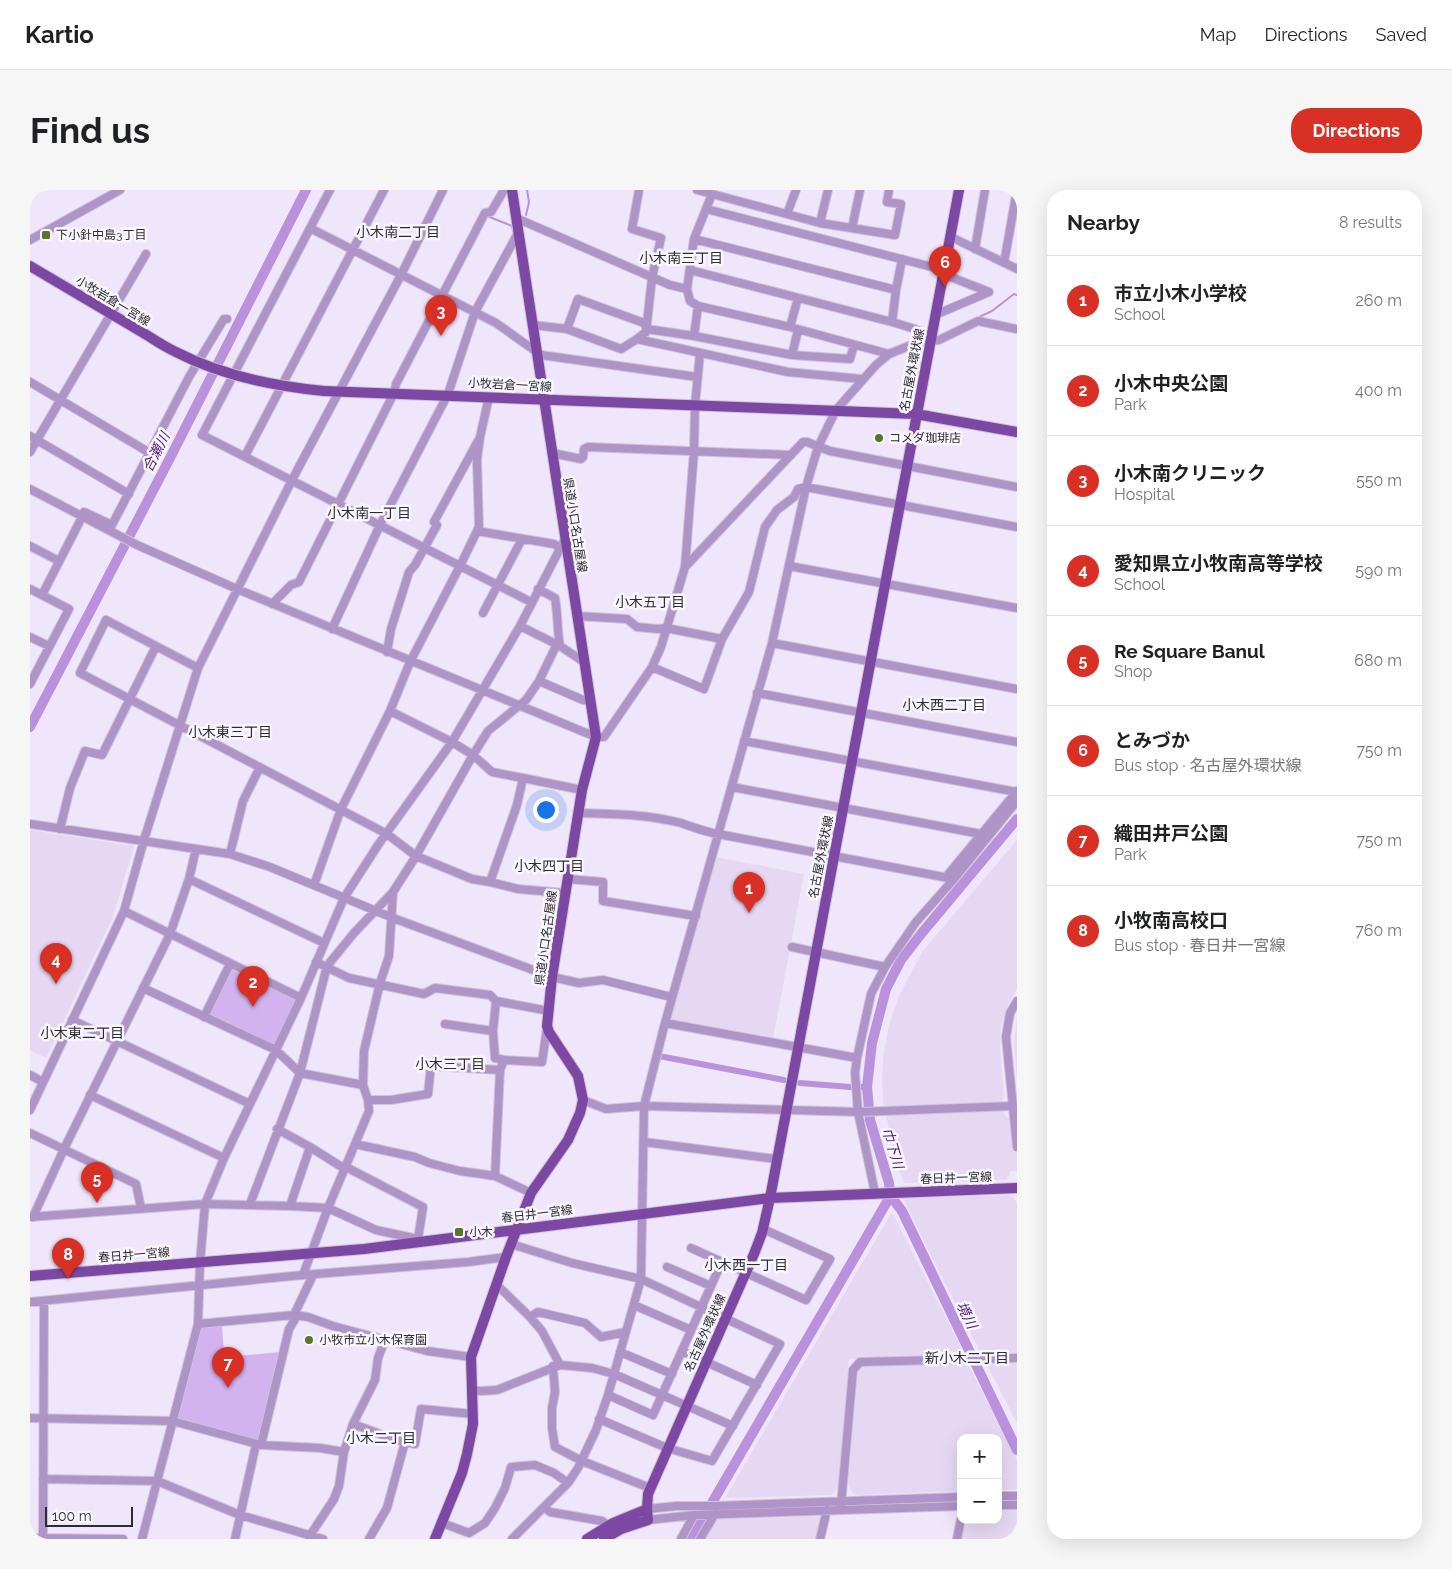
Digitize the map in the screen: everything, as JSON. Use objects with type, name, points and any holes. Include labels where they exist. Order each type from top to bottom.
[{"type":"main road","name":"県道小口名古屋線","points":[[512,190],[552,453],[562,544],[577,616],[596,737],[578,813],[552,978],[547,1026]]},
{"type":"main road","name":"名古屋外環状線","points":[[647,1514],[650,1488],[746,1273],[763,1229],[959,190]]},
{"type":"main road","name":"小牧岩倉一宮線","points":[[30,266],[176,352],[207,366],[242,378],[286,387],[338,392],[448,394],[916,414],[1017,432]]},
{"type":"main road","points":[[435,1539],[462,1474],[471,1432],[473,1414],[471,1357],[496,1284],[531,1193],[574,1130],[583,1100],[578,1076],[547,1026]]},
{"type":"main road","name":"春日井一宮線","points":[[30,1276],[311,1253],[770,1198],[1017,1188]]},
{"type":"main road","points":[[587,1539],[609,1526],[647,1514]]},
{"type":"main road","points":[[604,1539],[647,1514]]},
{"type":"street","points":[[30,240],[120,190]]},
{"type":"street","points":[[330,190],[202,435],[532,602]]},
{"type":"street","points":[[245,456],[384,190]]},
{"type":"street","points":[[30,1110],[124,911],[179,725],[198,668],[292,480],[401,275],[443,190]]},
{"type":"street","points":[[272,604],[291,585],[299,582],[442,295],[485,213],[491,212],[504,190]]},
{"type":"street","points":[[533,325],[567,329],[621,349],[646,332],[652,278],[661,238],[632,229],[639,190]]},
{"type":"street","points":[[697,190],[820,223],[895,235],[901,204],[887,202],[889,190]]},
{"type":"street","points":[[787,214],[796,190]]},
{"type":"street","points":[[820,223],[828,190]]},
{"type":"street","points":[[852,228],[860,190]]},
{"type":"street","points":[[975,249],[985,190]]},
{"type":"street","points":[[1004,262],[1017,190]]},
{"type":"street","points":[[712,194],[694,239],[687,289],[690,301],[698,306],[794,328],[889,354]]},
{"type":"street","points":[[706,209],[944,272],[990,292],[935,315]]},
{"type":"street","points":[[516,218],[670,286],[687,289]]},
{"type":"street","points":[[310,228],[496,323],[541,355],[698,377]]},
{"type":"street","points":[[332,629],[380,524],[448,394],[475,312],[518,233]]},
{"type":"street","points":[[951,237],[1017,269]]},
{"type":"street","points":[[694,239],[896,290]]},
{"type":"street","points":[[30,452],[33,438],[60,400],[146,254]]},
{"type":"street","points":[[892,322],[902,260]]},
{"type":"street","points":[[690,270],[892,322],[915,329],[931,339],[939,340],[978,321],[1017,329]]},
{"type":"street","points":[[792,355],[798,298]]},
{"type":"street","points":[[567,329],[578,300],[644,323],[647,329]]},
{"type":"street","points":[[694,336],[698,306]]},
{"type":"street","points":[[64,506],[68,504],[112,525],[189,377],[224,319],[227,319]]},
{"type":"street","points":[[647,329],[792,355],[850,360],[854,345]]},
{"type":"street","points":[[637,339],[788,372],[862,379]]},
{"type":"street","points":[[512,1539],[568,1483],[582,1461],[608,1395],[634,1305],[641,1279],[644,1106],[671,997],[696,916],[772,643],[806,487],[818,447],[836,410],[862,379],[889,354],[931,339]]},
{"type":"street","points":[[30,489],[137,545],[237,590],[596,737],[604,737],[652,667],[661,647],[685,567],[700,353]]},
{"type":"street","points":[[30,382],[150,453]]},
{"type":"street","points":[[314,885],[341,809],[390,710],[410,662],[478,531],[477,460],[489,397]]},
{"type":"street","points":[[386,652],[391,629],[409,572],[425,548],[437,525],[434,522],[480,437]]},
{"type":"street","points":[[33,438],[128,494]]},
{"type":"street","points":[[685,567],[803,442],[808,442],[830,451],[1017,487]]},
{"type":"street","points":[[552,453],[581,459],[584,448],[588,447],[791,455]]},
{"type":"street","points":[[652,667],[704,689],[722,639],[749,592],[765,527],[777,510],[794,497],[798,489],[806,487],[1017,527]]},
{"type":"street","points":[[42,595],[80,521]]},
{"type":"street","points":[[142,1539],[198,1324],[200,1263],[205,1204],[224,1158],[301,998],[344,898],[452,742],[520,626],[562,544],[478,531]]},
{"type":"street","points":[[483,613],[522,539]]},
{"type":"street","points":[[30,546],[60,561]]},
{"type":"street","points":[[789,566],[1017,608]]},
{"type":"street","points":[[250,1204],[277,1129],[300,1073],[327,966],[354,933],[393,892],[416,856],[488,731],[526,700],[539,682],[558,646],[558,617],[555,598],[538,588]]},
{"type":"street","points":[[30,589],[69,608],[30,684]]},
{"type":"street","points":[[577,616],[627,618],[637,627],[666,628],[722,639]]},
{"type":"street","points":[[198,668],[106,620],[80,673],[388,834],[416,856],[472,879],[518,888],[565,893]]},
{"type":"street","points":[[520,626],[584,662]]},
{"type":"street","points":[[30,637],[49,646]]},
{"type":"street","points":[[772,643],[1017,689]]},
{"type":"street","points":[[60,830],[70,788],[85,751],[102,755],[156,646]]},
{"type":"street","points":[[539,682],[583,700],[590,701]]},
{"type":"street","points":[[757,693],[1017,742]]},
{"type":"street","points":[[390,710],[452,742],[473,755],[492,772],[582,790]]},
{"type":"street","points":[[744,740],[1017,792],[981,834],[916,922],[885,966],[871,994],[857,1058],[856,1087],[859,1112],[877,1193]]},
{"type":"street","points":[[230,854],[243,801],[260,767]]},
{"type":"street","points":[[490,882],[518,806],[523,778]]},
{"type":"street","points":[[732,787],[981,834]]},
{"type":"street","points":[[950,878],[1017,801]]},
{"type":"street","points":[[578,813],[655,818],[681,823],[697,830],[950,878]]},
{"type":"street","points":[[30,824],[230,854],[270,867],[393,918],[552,978],[579,982],[603,980],[671,997]]},
{"type":"street","points":[[31,1217],[170,934],[196,849]]},
{"type":"street","points":[[188,879],[324,943]]},
{"type":"street","points":[[568,879],[603,882],[603,901],[696,916]]},
{"type":"street","points":[[303,1275],[328,1208],[369,1111],[363,1085],[364,1051],[380,983],[389,956],[393,918],[393,892]]},
{"type":"street","points":[[124,911],[301,998]]},
{"type":"street","points":[[792,947],[885,966]]},
{"type":"street","points":[[316,962],[349,978],[380,983],[424,994],[435,988],[490,995],[496,1001],[548,1011]]},
{"type":"street","points":[[204,1017],[230,964]]},
{"type":"street","points":[[143,988],[276,1050],[300,1073],[363,1085]]},
{"type":"street","points":[[496,1001],[493,1031],[495,1058],[542,1062],[547,1026]]},
{"type":"street","points":[[1017,1002],[1010,1014],[1006,1037],[1017,1147]]},
{"type":"street","points":[[72,1020],[250,1104]]},
{"type":"street","points":[[665,1023],[857,1058]]},
{"type":"street","points":[[445,1024],[493,1031]]},
{"type":"street","points":[[495,1176],[500,1070],[504,1060]]},
{"type":"street","points":[[368,1100],[391,1100],[428,1094],[431,1066],[500,1070]]},
{"type":"street","points":[[30,1075],[43,1082]]},
{"type":"street","points":[[90,1095],[224,1158]]},
{"type":"street","points":[[583,1100],[606,1110],[644,1106],[859,1112],[1012,1106]]},
{"type":"street","points":[[31,1217],[205,1204],[328,1208],[376,1230],[419,1241],[423,1207],[346,1168],[277,1129]]},
{"type":"street","points":[[30,1133],[136,1184],[141,1208]]},
{"type":"street","points":[[644,1142],[776,1159]]},
{"type":"street","points":[[355,1144],[415,1157],[429,1163],[460,1171],[495,1176],[531,1193]]},
{"type":"street","points":[[290,1206],[310,1147]]},
{"type":"street","points":[[691,1248],[806,1300],[830,1259],[763,1229]]},
{"type":"street","points":[[511,1244],[572,1263],[641,1279],[780,1344],[712,1461],[667,1448],[600,1419]]},
{"type":"street","points":[[30,1302],[506,1257]]},
{"type":"street","points":[[608,1395],[653,1415],[720,1266]]},
{"type":"street","points":[[667,1267],[711,1286]]},
{"type":"street","points":[[235,1539],[289,1329],[313,1274]]},
{"type":"street","points":[[496,1284],[542,1331],[556,1366],[552,1408],[552,1428],[555,1447],[582,1461],[650,1488]]},
{"type":"street","points":[[43,1538],[42,1418],[44,1301]]},
{"type":"street","points":[[634,1305],[691,1330]]},
{"type":"street","points":[[530,1317],[538,1312],[584,1323],[601,1337],[626,1332]]},
{"type":"street","points":[[198,1324],[295,1315],[427,1351],[471,1357]]},
{"type":"street","points":[[309,1536],[334,1498],[339,1486],[344,1452],[353,1424],[374,1380],[378,1358],[385,1340]]},
{"type":"street","points":[[682,1351],[757,1385]]},
{"type":"street","points":[[620,1352],[672,1374]]},
{"type":"street","points":[[841,1505],[853,1370],[860,1362],[1017,1358]]},
{"type":"street","points":[[472,1390],[497,1390],[556,1366],[592,1368],[614,1374],[733,1426]]},
{"type":"street","points":[[353,1424],[415,1444],[422,1409],[473,1414]]},
{"type":"street","points":[[30,1418],[172,1421],[258,1445],[320,1448],[344,1452]]},
{"type":"street","points":[[369,1539],[387,1508],[405,1442]]},
{"type":"street","points":[[442,1523],[469,1533],[485,1523],[505,1488],[511,1466],[535,1465],[554,1473],[568,1483]]},
{"type":"street","points":[[43,1479],[157,1481],[240,1515],[323,1539]]},
{"type":"street","points":[[1002,1496],[1017,1496]]},
{"type":"street","points":[[647,1514],[694,1515],[716,1510],[841,1505],[957,1497]]},
{"type":"street","points":[[1002,1505],[1017,1504]]},
{"type":"street","points":[[647,1514],[677,1506],[716,1510],[827,1510],[841,1505],[957,1506]]},
{"type":"street","points":[[544,1507],[550,1512],[602,1521],[609,1526]]},
{"type":"street","points":[[700,1539],[716,1510]]},
{"type":"street","points":[[820,1539],[827,1510]]},
{"type":"street","points":[[681,1539],[694,1515]]},
{"type":"street","points":[[956,1539],[960,1524]]},
{"type":"street","points":[[30,1538],[123,1539]]},
{"type":"shaded area","points":[[30,830],[134,846],[113,917],[46,1058],[30,1050]]},
{"type":"shaded area","points":[[1017,840],[1017,989],[1008,1004],[1001,1025],[1000,1048],[1004,1097],[1001,1103],[884,1109],[883,1058],[889,1025],[899,996],[922,952]]},
{"type":"shaded area","points":[[716,857],[804,874],[773,1039],[670,1020]]},
{"type":"shaded area","points":[[231,969],[296,999],[274,1045],[209,1015]]},
{"type":"shaded area","points":[[1017,1019],[1017,1081],[1014,1043]]},
{"type":"shaded area","points":[[998,1110],[1004,1112],[1006,1117],[1017,1117],[1017,1171],[1011,1171],[1006,1180],[905,1183],[894,1154],[886,1114]]},
{"type":"shaded area","points":[[1009,1195],[1014,1198],[1017,1204],[1017,1423],[904,1200],[906,1198]]},
{"type":"shaded area","points":[[892,1212],[965,1355],[849,1359],[838,1486],[835,1492],[832,1495],[725,1498]]},
{"type":"shaded area","points":[[222,1326],[224,1353],[228,1357],[280,1352],[259,1442],[176,1418],[200,1327]]},
{"type":"shaded area","points":[[967,1362],[1017,1460],[1017,1489],[1002,1490],[1002,1434],[957,1434],[957,1491],[854,1495],[848,1485],[858,1371],[860,1367],[865,1365]]},
{"type":"shaded area","points":[[1002,1510],[1017,1510],[1017,1539],[960,1539],[963,1524],[1002,1524]]},
{"type":"shaded area","points":[[823,1516],[817,1539],[703,1539],[715,1519]]},
{"type":"waterway","name":"合瀬川","points":[[30,727],[170,458],[306,190]]},
{"type":"waterway","points":[[526,215],[529,202],[527,190]]},
{"type":"waterway","points":[[487,216],[512,226],[513,231]]},
{"type":"waterway","points":[[977,318],[992,311],[1014,294],[1017,295]]},
{"type":"waterway","name":"巾下川","points":[[691,1539],[890,1195],[889,1183],[870,1120],[867,1087],[872,1043],[886,989],[901,960],[921,934],[1017,819]]},
{"type":"waterway","points":[[657,1062],[659,1056],[784,1080]]},
{"type":"waterway","points":[[800,1083],[867,1087]]},
{"type":"waterway","name":"境川","points":[[890,1195],[902,1211],[1017,1450]]},
{"type":"place","name":"下小針中島3丁目","points":[[46,235]]},
{"type":"place","name":"とみづか","points":[[945,287]]},
{"type":"place","name":"小木南クリニック","points":[[441,336]]},
{"type":"place","name":"コメダ珈琲店","points":[[879,438]]},
{"type":"place","name":"市立小木小学校","points":[[749,913]]},
{"type":"place","name":"愛知県立小牧南高等学校","points":[[56,984]]},
{"type":"place","name":"小木中央公園","points":[[253,1007]]},
{"type":"place","name":"Re Square Banul","points":[[97,1203]]},
{"type":"place","name":"小木","points":[[459,1232]]},
{"type":"place","name":"小牧南高校口","points":[[68,1279]]},
{"type":"place","name":"小牧市立小木保育園","points":[[309,1340]]},
{"type":"place","name":"織田井戸公園","points":[[228,1388]]},
{"type":"district","name":"小木南二丁目","points":[[398,232]]},
{"type":"district","name":"小木南三丁目","points":[[681,258]]},
{"type":"district","name":"小木南一丁目","points":[[369,513]]},
{"type":"district","name":"小木五丁目","points":[[650,602]]},
{"type":"district","name":"小木西二丁目","points":[[944,705]]},
{"type":"district","name":"小木東三丁目","points":[[230,732]]},
{"type":"district","name":"小木四丁目","points":[[549,866]]},
{"type":"district","name":"小木東二丁目","points":[[82,1033]]},
{"type":"district","name":"小木三丁目","points":[[450,1064]]},
{"type":"district","name":"小木西一丁目","points":[[746,1265]]},
{"type":"district","name":"新小木二丁目","points":[[967,1358]]},
{"type":"district","name":"小木二丁目","points":[[381,1438]]}]
